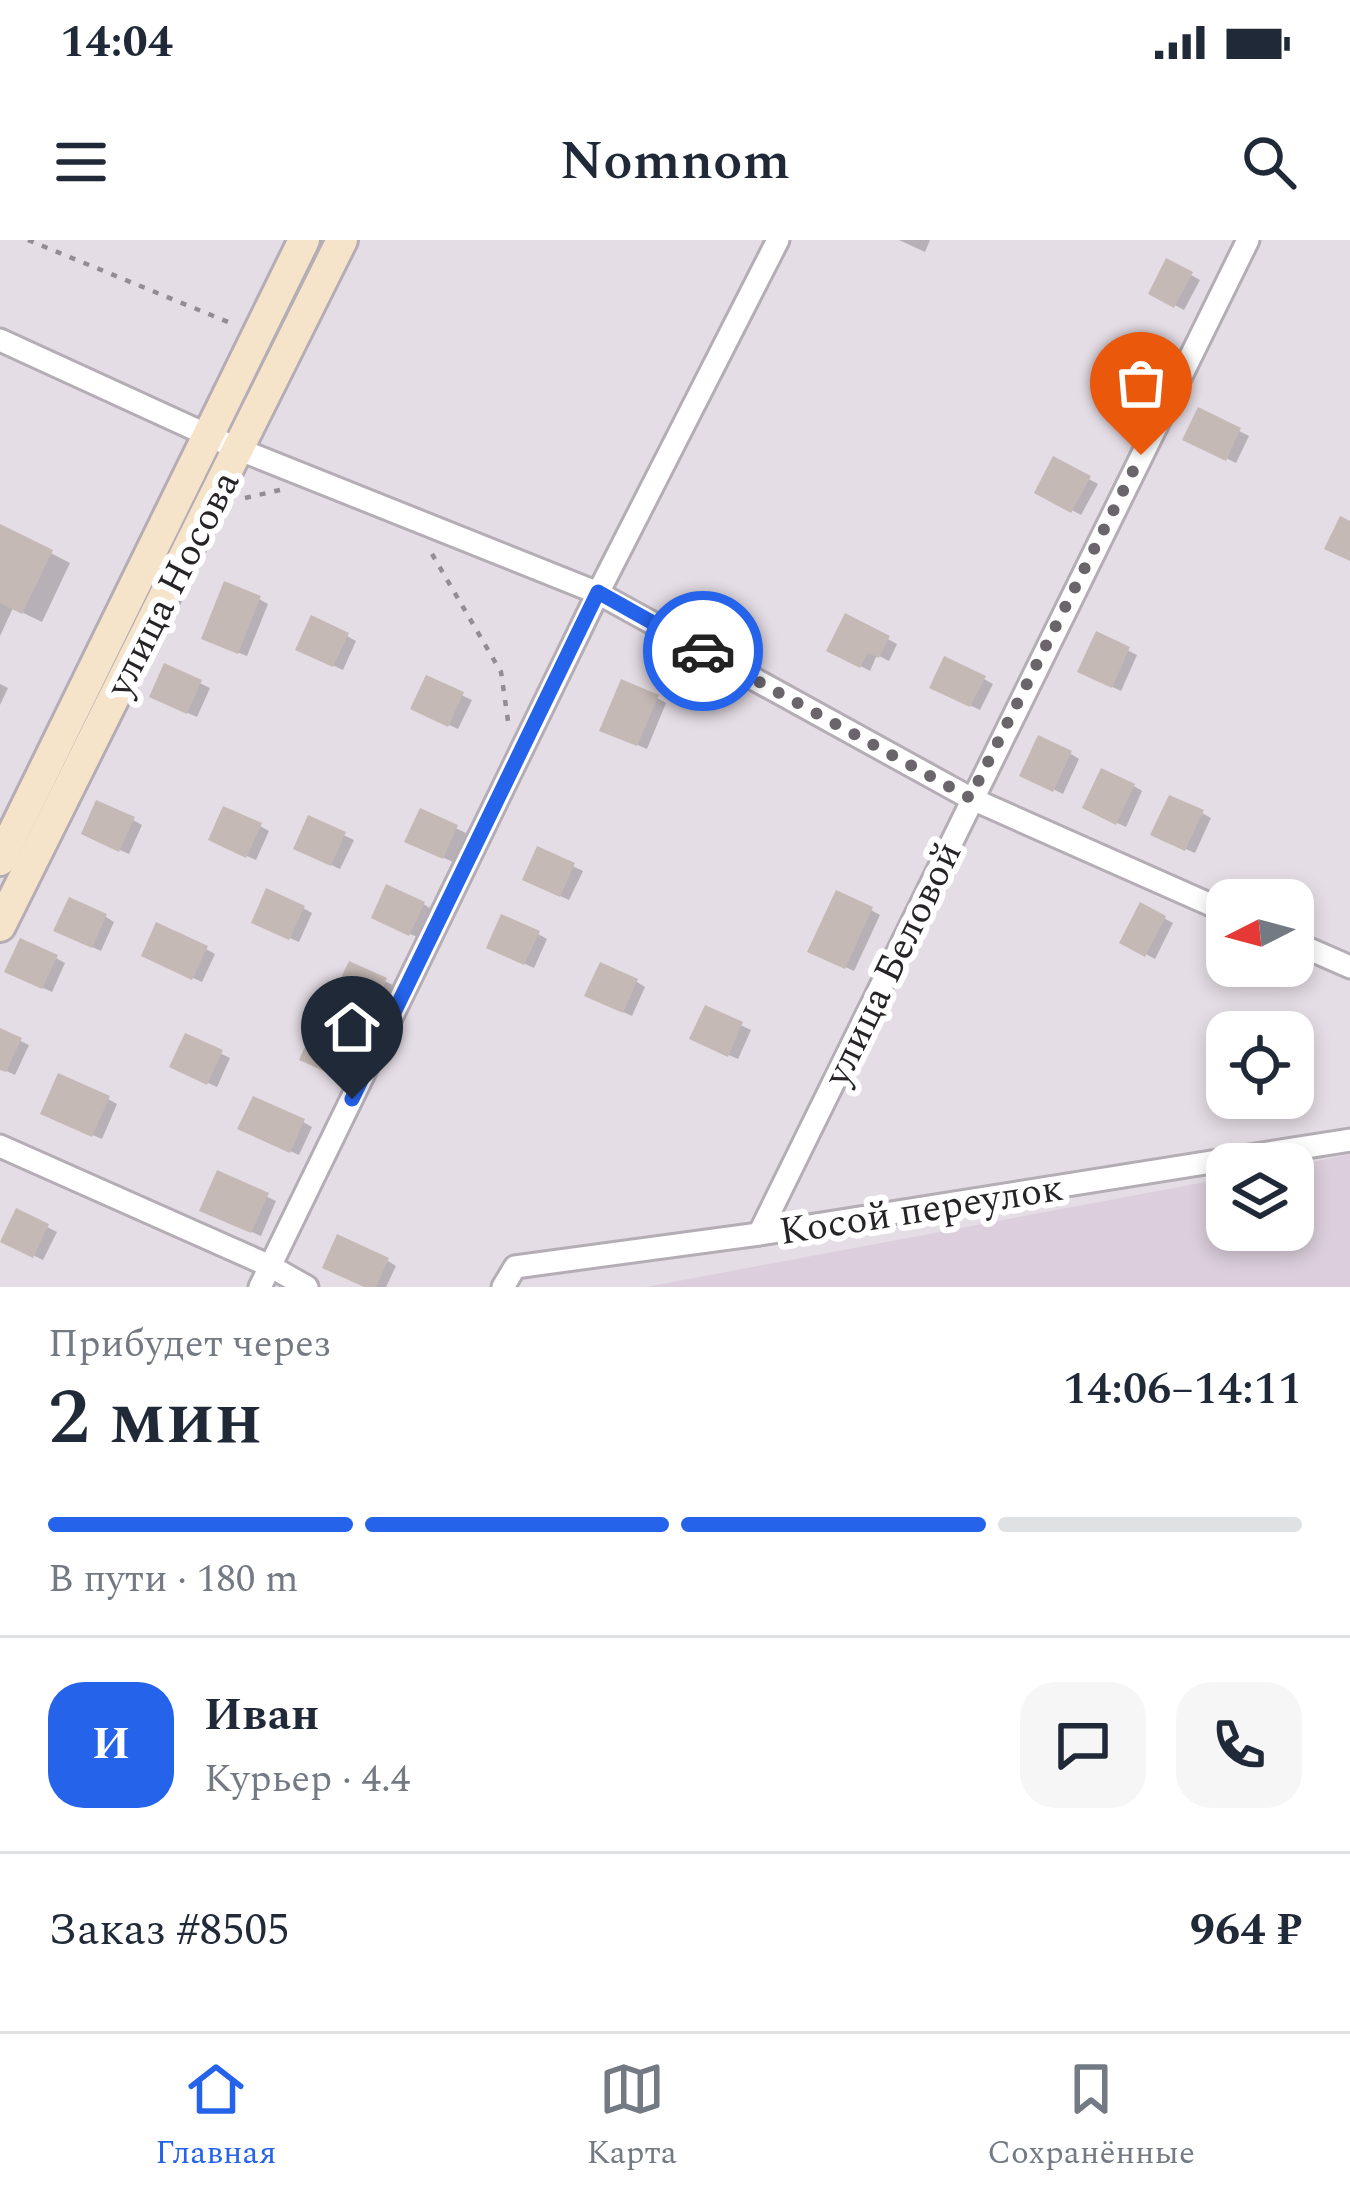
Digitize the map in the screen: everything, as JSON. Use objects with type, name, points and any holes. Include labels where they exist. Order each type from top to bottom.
[{"type":"main road","name":"улица Носова","points":[[0,860],[304,240]]},
{"type":"main road","name":"улица Носова","points":[[0,926],[343,240]]},
{"type":"street","points":[[260,1287],[598,592],[778,240]]},
{"type":"street","name":"улица Беловой","points":[[759,1234],[1248,240]]},
{"type":"street","points":[[0,340],[238,449],[598,592],[970,798],[1206,903]]},
{"type":"street","points":[[1314,951],[1350,967]]},
{"type":"street","name":"Косой переулок","points":[[503,1287],[515,1267],[759,1234],[1350,1140]]},
{"type":"street","points":[[0,1146],[270,1266],[307,1287]]},
{"type":"path","points":[[28,240],[239,327]]},
{"type":"path","points":[[411,518],[501,672],[514,765]]},
{"type":"shaded area","points":[[1350,1154],[1350,1287],[646,1287],[1206,1182],[1206,1251],[1314,1251],[1314,1162]]},
{"type":"building","points":[[1166,258],[1193,272],[1174,308],[1148,294]]},
{"type":"building","points":[[1198,407],[1241,428],[1226,461],[1182,440]]},
{"type":"building","points":[[1053,456],[1091,476],[1071,513],[1034,493]]},
{"type":"building","points":[[1340,516],[1350,521],[1350,561],[1324,549]]},
{"type":"building","points":[[0,524],[53,550],[22,614],[0,603]]},
{"type":"building","points":[[224,581],[261,596],[238,654],[201,639]]},
{"type":"building","points":[[845,613],[890,636],[879,658],[868,653],[860,668],[826,651]]},
{"type":"building","points":[[311,615],[349,633],[333,667],[295,650]]},
{"type":"building","points":[[1096,631],[1130,647],[1112,688],[1077,672]]},
{"type":"building","points":[[944,656],[986,676],[970,707],[929,688]]},
{"type":"building","points":[[164,663],[202,680],[187,714],[149,697]]},
{"type":"building","points":[[426,675],[464,692],[448,727],[410,709]]},
{"type":"building","points":[[621,679],[659,695],[637,746],[599,731]]},
{"type":"building","points":[[1038,735],[1072,751],[1053,792],[1019,776]]},
{"type":"building","points":[[1101,768],[1135,784],[1116,825],[1082,808]]},
{"type":"building","points":[[1169,795],[1204,810],[1185,851],[1150,835]]},
{"type":"building","points":[[96,800],[135,817],[119,852],[81,834]]},
{"type":"building","points":[[223,806],[262,823],[246,858],[208,840]]},
{"type":"building","points":[[420,808],[458,825],[443,859],[404,842]]},
{"type":"building","points":[[308,815],[346,832],[331,866],[293,849]]},
{"type":"building","points":[[537,846],[575,863],[560,897],[522,880]]},
{"type":"building","points":[[386,884],[425,902],[409,936],[371,918]]},
{"type":"building","points":[[266,888],[305,906],[289,940],[251,923]]},
{"type":"building","points":[[836,890],[873,907],[845,969],[807,952]]},
{"type":"building","points":[[69,897],[107,914],[92,948],[53,931]]},
{"type":"building","points":[[1140,902],[1166,916],[1145,957],[1119,943]]},
{"type":"building","points":[[501,914],[540,931],[524,965],[486,948]]},
{"type":"building","points":[[156,922],[208,946],[192,980],[141,956]]},
{"type":"building","points":[[20,938],[58,955],[42,989],[4,972]]},
{"type":"building","points":[[349,961],[387,978],[372,1013],[333,995]]},
{"type":"building","points":[[600,962],[638,979],[623,1013],[584,996]]},
{"type":"building","points":[[705,1005],[743,1022],[728,1057],[689,1039]]},
{"type":"building","points":[[315,1025],[353,1043],[337,1077],[299,1060]]},
{"type":"building","points":[[0,1028],[22,1038],[6,1072],[0,1070]]},
{"type":"building","points":[[185,1033],[223,1050],[207,1085],[169,1067]]},
{"type":"building","points":[[58,1073],[110,1096],[92,1137],[40,1114]]},
{"type":"building","points":[[253,1096],[305,1119],[290,1153],[237,1129]]},
{"type":"building","points":[[217,1170],[269,1193],[251,1233],[199,1211]]},
{"type":"building","points":[[16,1208],[49,1224],[33,1258],[0,1242]]},
{"type":"building","points":[[337,1234],[389,1258],[376,1287],[364,1287],[322,1268]]},
{"type":"way so far","points":[[703,651],[970,798],[1141,455]]},
{"type":"route","points":[[352,1099],[598,592],[703,651]]}]
